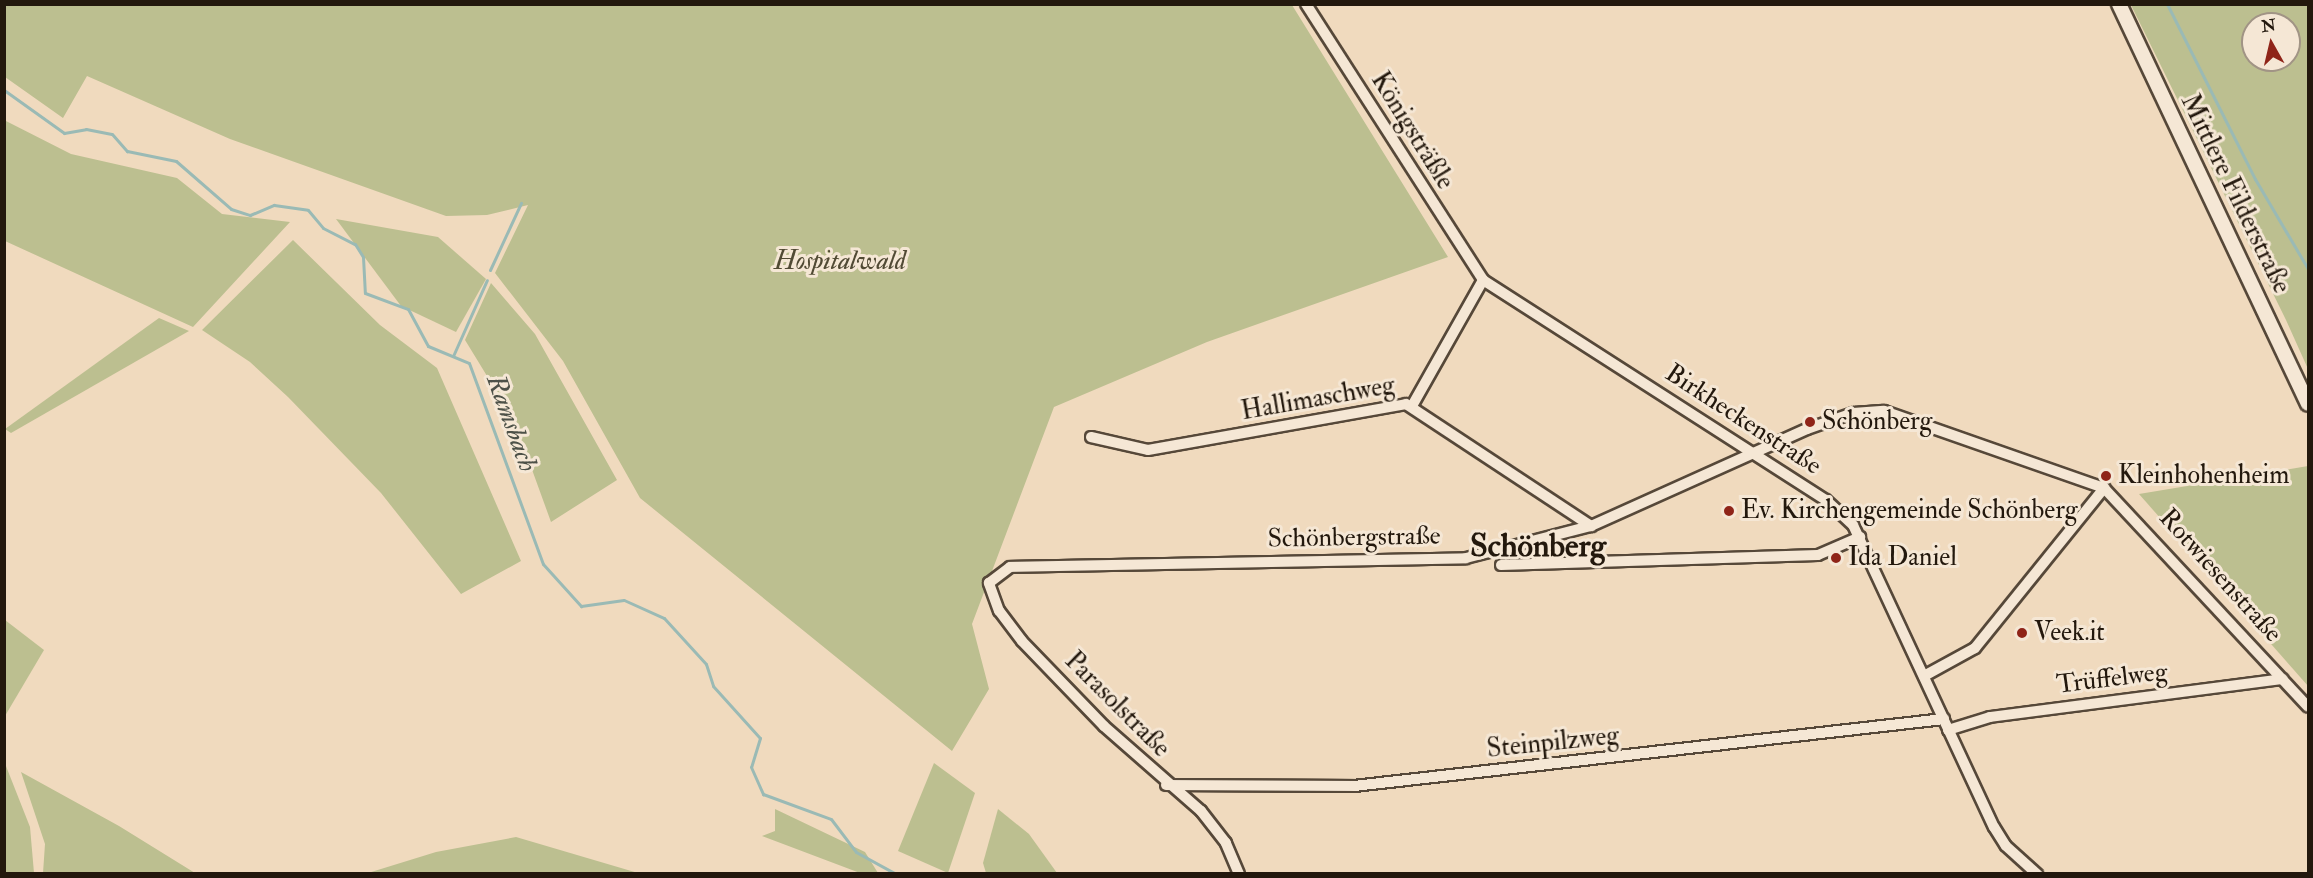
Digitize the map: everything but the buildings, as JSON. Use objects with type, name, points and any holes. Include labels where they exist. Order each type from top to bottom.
[{"type":"main road","name":"Mittlere Filderstraße","points":[[2119,4],[2308,404]]},
{"type":"street","name":"Königsträßle","points":[[1306,4],[1483,280]]},
{"type":"street","points":[[1412,406],[1483,280]]},
{"type":"street","name":"Birkheckenstraße","points":[[1483,280],[1826,500],[1860,537],[1946,724],[2006,846],[2037,873]]},
{"type":"street","name":"Hallimaschweg","points":[[1092,437],[1148,450],[1412,406],[1591,526]]},
{"type":"street","name":"Rotwiesenstraße","points":[[1752,454],[1853,413],[1884,411],[2104,488],[2308,707]]},
{"type":"street","name":"Schönbergstraße","points":[[1010,567],[1466,558],[1591,526],[1752,454]]},
{"type":"street","points":[[1924,676],[1975,648],[2104,488]]},
{"type":"street","points":[[1501,565],[1818,555],[1860,537]]},
{"type":"street","name":"Parasolstraße","points":[[1010,567],[989,582],[999,611],[1071,692],[1166,785],[1201,811],[1226,843],[1239,873]]},
{"type":"street","name":"Trüffelweg","points":[[1946,724],[2283,679]]},
{"type":"street","name":"Steinpilzweg","points":[[1166,785],[1354,786],[1946,724]]},
{"type":"green space","name":"Hospitalwald","points":[[4,5],[1292,5],[1448,257],[1207,342],[1054,407],[972,624],[989,689],[952,751],[640,498],[563,361],[495,273],[528,205],[487,215],[446,216],[230,139],[87,76],[63,118],[5,77]]},
{"type":"green space","points":[[2131,5],[2308,5],[2308,369],[2286,320]]},
{"type":"green space","points":[[4,120],[71,154],[177,178],[222,214],[290,222],[193,327],[5,241]]},
{"type":"green space","points":[[336,219],[438,237],[486,279],[456,332],[401,306]]},
{"type":"green space","points":[[293,240],[380,325],[437,368],[521,561],[461,594],[381,493],[288,397],[250,362],[202,330]]},
{"type":"green space","points":[[491,283],[535,334],[617,480],[551,522],[514,420],[465,340]]},
{"type":"green space","points":[[159,318],[189,331],[11,433],[5,429]]},
{"type":"green space","points":[[2308,466],[2308,686],[2139,494]]},
{"type":"green space","points":[[5,620],[44,650],[5,716]]},
{"type":"green space","points":[[4,761],[30,827],[34,873],[5,873]]},
{"type":"green space","points":[[934,763],[975,793],[948,873],[898,851]]},
{"type":"green space","points":[[21,772],[119,826],[195,873],[43,873],[45,844]]},
{"type":"green space","points":[[775,809],[865,852],[878,873],[860,873],[762,836],[775,831]]},
{"type":"green space","points":[[998,809],[1029,834],[1057,873],[986,873],[983,863]]},
{"type":"green space","points":[[516,837],[638,873],[368,873],[436,852]]},
{"type":"waterway","points":[[2167,4],[2255,179],[2308,269]]},
{"type":"waterway","name":"Ramsbach","points":[[4,90],[64,133],[86,129],[112,134],[127,151],[176,161],[231,209],[250,215],[274,205],[308,210],[323,228],[355,244],[363,257],[365,293],[408,309],[428,346],[469,363],[543,564],[581,606],[624,600],[664,618],[706,664],[713,686],[760,738],[751,767],[763,794],[831,819],[856,852],[896,874]]},
{"type":"waterway","points":[[490,270],[521,203]]},
{"type":"waterway","points":[[453,356],[487,280]]},
{"type":"place","name":"Schönberg","points":[[1810,422]]},
{"type":"place","name":"Kleinhohenheim","points":[[2106,476]]},
{"type":"place","name":"Ev. Kirchengemeinde Schönberg","points":[[1729,511]]},
{"type":"place","name":"Ida Daniel","points":[[1836,558]]},
{"type":"place","name":"Veek.it","points":[[2022,633]]},
{"type":"district","name":"Schönberg","points":[[1538,546]]}]
